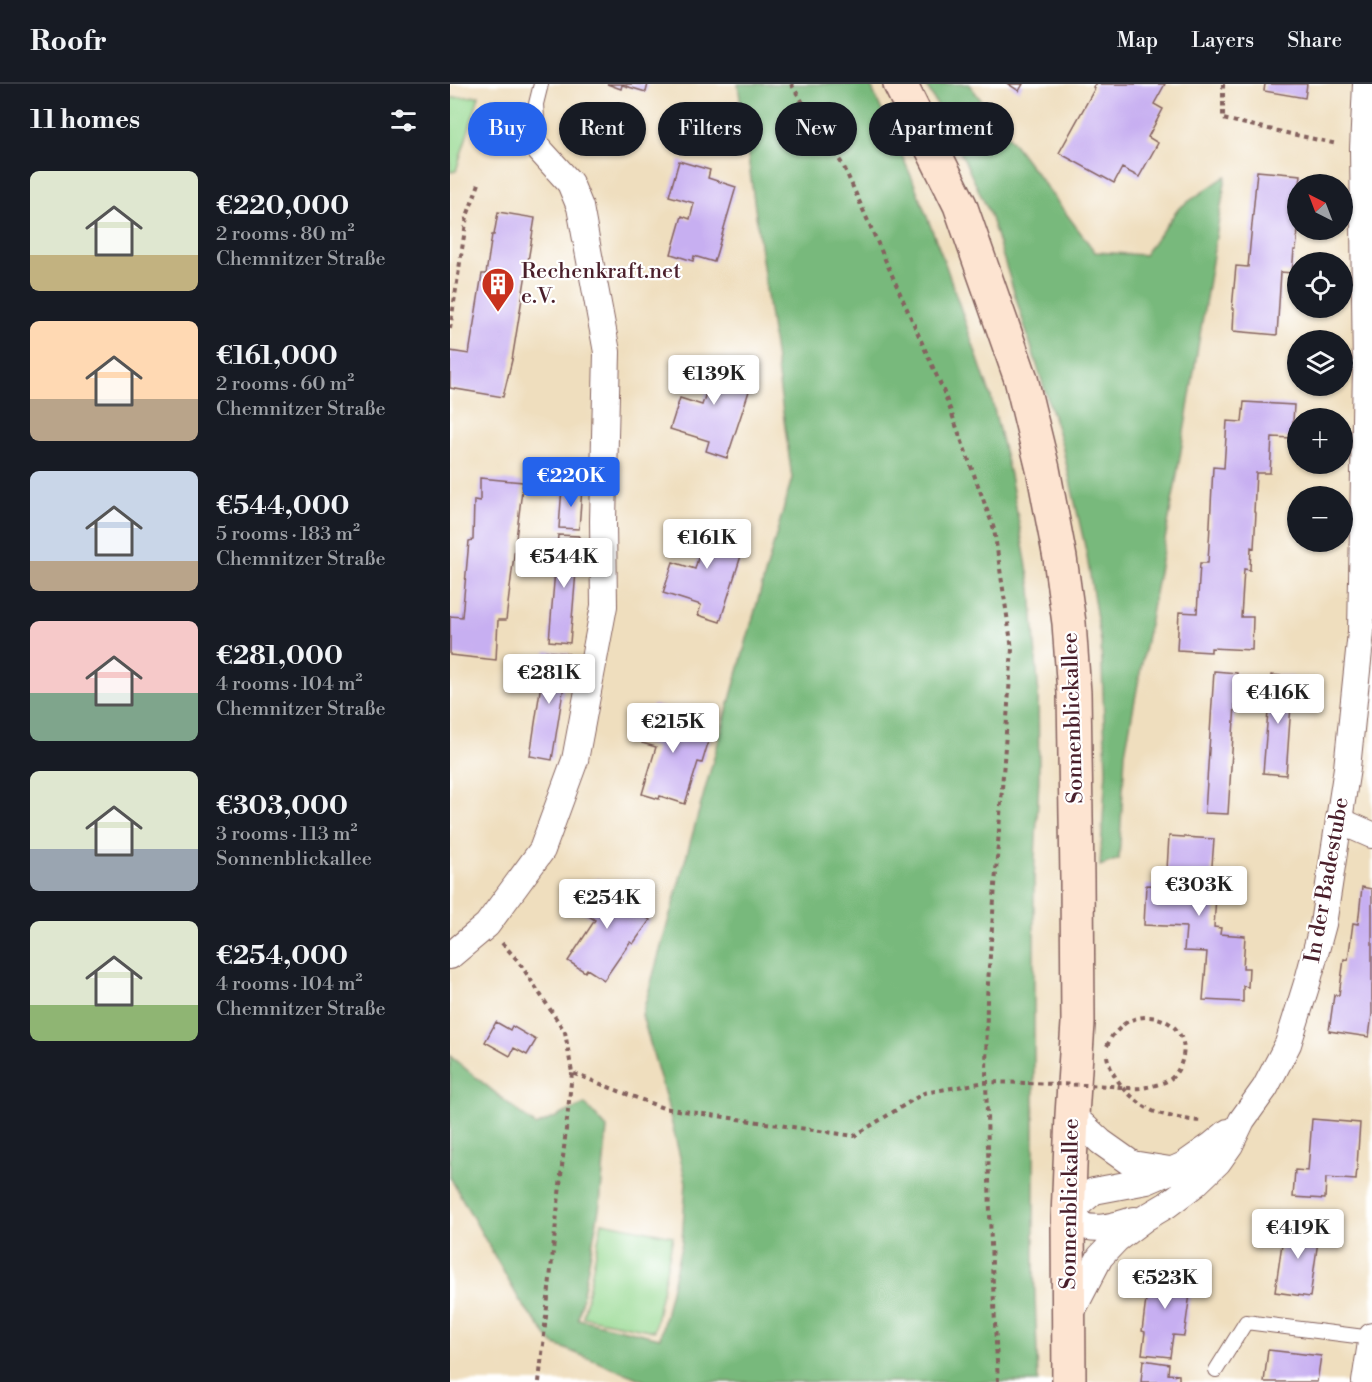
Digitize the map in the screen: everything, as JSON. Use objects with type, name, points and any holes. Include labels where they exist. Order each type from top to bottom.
[{"type":"main road","name":"Sonnenblickallee","points":[[900,84],[960,205],[1021,379],[1043,469],[1070,623],[1074,693],[1078,1023],[1068,1218],[1069,1382]]},
{"type":"street","name":"In der Badestube","points":[[1068,1318],[1100,1257],[1117,1239],[1195,1185],[1230,1146],[1242,1120],[1265,1088],[1288,1044],[1323,924],[1366,639],[1363,149],[1366,84]]},
{"type":"street","points":[[450,956],[487,925],[542,850],[575,760],[604,606],[603,521],[607,352],[580,207],[570,183],[545,156]]},
{"type":"street","points":[[1340,821],[1372,835]]},
{"type":"street","points":[[1072,1114],[1101,1142],[1132,1164],[1171,1170]]},
{"type":"street","name":"In der Badestube","points":[[1145,1218],[1101,1228],[1082,1226],[1068,1218],[1094,1191],[1147,1181],[1184,1165],[1212,1146],[1242,1120]]},
{"type":"street","points":[[1365,1382],[1372,1337]]},
{"type":"lane","points":[[536,102],[541,84]]},
{"type":"lane","points":[[1216,1370],[1246,1322],[1372,1337]]},
{"type":"path","points":[[791,84],[844,167],[943,390],[994,529],[1012,649],[987,997],[991,1245],[998,1382]]},
{"type":"path","points":[[1223,84],[1223,119],[1363,149]]},
{"type":"path","points":[[450,329],[467,216],[480,181]]},
{"type":"path","points":[[487,925],[519,962],[565,1032],[572,1072],[539,1382]]},
{"type":"path","points":[[572,1072],[663,1108],[854,1137],[924,1092],[987,1082],[1028,1083],[1146,1088],[1170,1079],[1181,1065],[1184,1050],[1180,1035],[1175,1028],[1162,1019],[1153,1017],[1131,1019],[1112,1036],[1106,1049],[1107,1060],[1116,1079],[1134,1098],[1154,1111],[1186,1120],[1220,1122],[1242,1120]]},
{"type":"green space","points":[[738,84],[870,84],[878,102],[869,102],[869,156],[902,156],[912,178],[946,266],[991,397],[1010,475],[1031,588],[1038,686],[1039,779],[1034,879],[1034,1267],[1038,1382],[647,1382],[553,1344],[520,1301],[450,1177],[450,1056],[536,1126],[585,1104],[607,1128],[600,1204],[578,1319],[660,1338],[682,1242],[686,1182],[666,1099],[642,1015],[792,478],[748,156],[763,156],[763,102],[740,102]]},
{"type":"green space","points":[[925,84],[969,84],[982,102],[935,102]]},
{"type":"green space","points":[[479,96],[477,102],[468,102],[468,132],[456,171],[450,172],[450,98]]},
{"type":"green space","points":[[1014,144],[1095,252],[1144,255],[1179,208],[1226,176],[1176,481],[1125,753],[1119,859],[1100,866],[1106,771],[1101,643],[1086,551],[1062,445],[989,212],[962,156],[1014,156]]},
{"type":"green space","points":[[602,1222],[673,1236],[654,1331],[583,1317]]},
{"type":"building","points":[[607,84],[648,84],[646,92],[622,85],[621,89]]},
{"type":"building","points":[[1008,84],[1023,84],[1019,91]]},
{"type":"building","points":[[1095,84],[1165,84],[1154,104],[1163,109],[1148,137],[1158,143],[1139,177],[1122,168],[1114,183],[1059,153],[1095,88],[1093,87]]},
{"type":"building","points":[[1265,84],[1307,84],[1305,98],[1264,91]]},
{"type":"building","points":[[679,161],[710,170],[708,178],[736,187],[714,262],[694,256],[693,261],[671,254],[682,216],[690,219],[694,203],[669,196]]},
{"type":"building","points":[[1257,171],[1290,174],[1287,174],[1287,240],[1297,240],[1296,250],[1287,252],[1287,273],[1281,272],[1277,335],[1233,331],[1234,309],[1232,309],[1236,266],[1248,267]]},
{"type":"building","name":"Rechenkraft.net e.V.","points":[[498,212],[535,218],[512,360],[503,397],[450,388],[450,351],[469,354],[482,274],[486,274]]},
{"type":"building","points":[[698,358],[754,376],[727,458],[706,451],[709,441],[670,429],[680,398],[702,405],[707,390],[690,384]]},
{"type":"building","points":[[1244,402],[1294,405],[1294,408],[1287,408],[1287,438],[1272,437],[1270,473],[1256,473],[1254,548],[1251,547],[1250,570],[1244,569],[1241,617],[1253,617],[1252,650],[1211,648],[1211,652],[1177,650],[1179,612],[1197,613],[1200,563],[1208,563],[1213,467],[1224,468],[1227,421],[1242,422]]},
{"type":"building","points":[[480,478],[523,482],[506,620],[498,620],[496,660],[450,655],[450,616],[462,617],[469,541],[473,540],[474,500],[480,501]]},
{"type":"building","points":[[562,487],[582,488],[579,529],[559,528]]},
{"type":"building","points":[[690,522],[746,540],[720,622],[698,615],[701,605],[663,593],[673,562],[695,569],[699,554],[682,548]]},
{"type":"building","points":[[558,535],[579,536],[570,643],[549,641]]},
{"type":"building","points":[[546,651],[569,654],[552,760],[530,756]]},
{"type":"building","points":[[1214,671],[1237,673],[1228,814],[1205,813]]},
{"type":"building","points":[[1271,675],[1293,677],[1286,775],[1263,773]]},
{"type":"building","points":[[653,705],[682,713],[680,720],[712,730],[702,763],[698,762],[685,804],[660,796],[659,799],[642,794],[656,747],[642,743]]},
{"type":"building","points":[[1169,836],[1214,839],[1211,879],[1217,880],[1214,927],[1221,928],[1220,934],[1245,936],[1243,968],[1249,968],[1248,987],[1243,986],[1243,1002],[1203,1000],[1207,952],[1184,951],[1186,927],[1144,925],[1146,885],[1166,886]]},
{"type":"building","points":[[598,878],[623,895],[620,900],[650,920],[633,944],[630,942],[604,980],[568,961],[595,920],[578,909]]},
{"type":"building","points":[[1362,887],[1372,889],[1372,1014],[1369,1037],[1329,1031],[1334,995],[1339,995],[1344,959],[1348,960],[1353,923],[1358,924]]},
{"type":"building","points":[[496,1022],[510,1030],[512,1026],[536,1040],[527,1055],[514,1048],[510,1056],[485,1042]]},
{"type":"building","points":[[1312,1119],[1360,1123],[1356,1180],[1326,1178],[1325,1199],[1293,1197],[1295,1170],[1308,1171]]},
{"type":"building","points":[[1285,1223],[1320,1227],[1310,1297],[1275,1292]]},
{"type":"building","points":[[1150,1268],[1193,1273],[1184,1336],[1173,1335],[1170,1357],[1142,1354],[1145,1332],[1142,1331]]},
{"type":"building","points":[[1268,1350],[1321,1356],[1317,1382],[1264,1382]]},
{"type":"building","points":[[1143,1360],[1169,1364],[1168,1374],[1179,1375],[1179,1382],[1141,1382]]},
{"type":"place","name":"Rechenkraft.net e.V.","points":[[498,313]]}]
